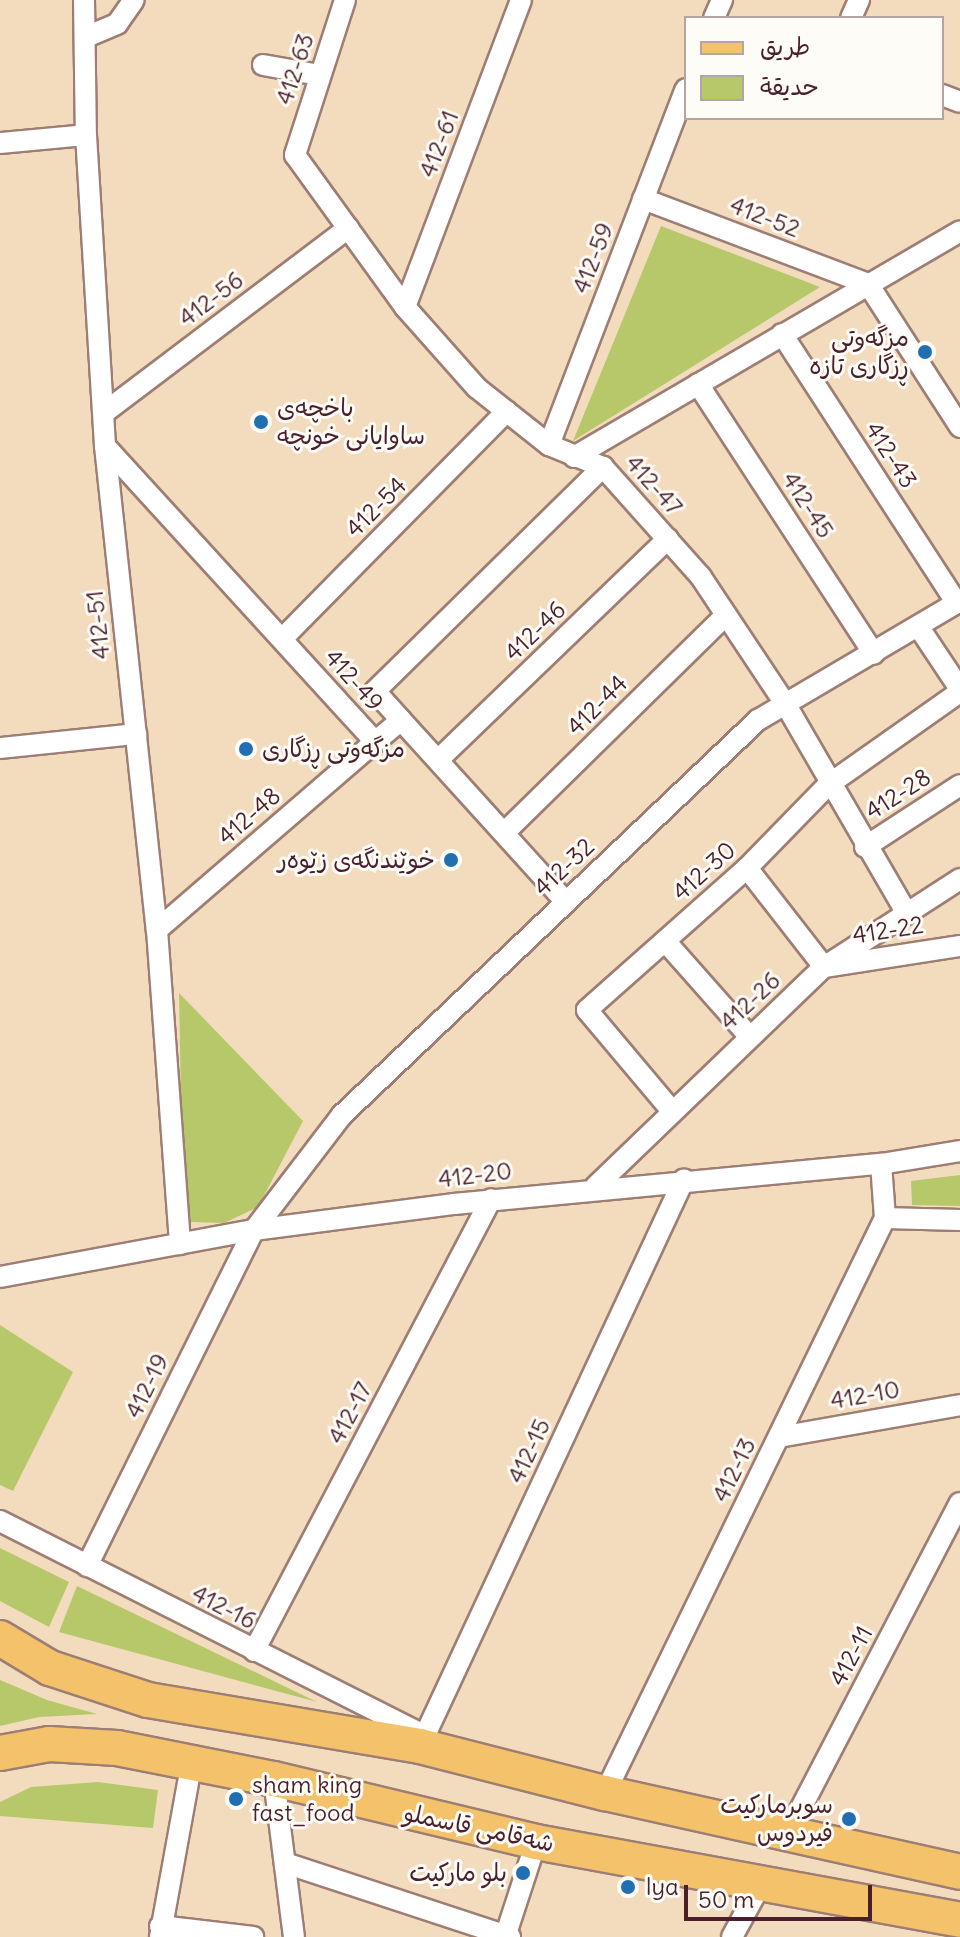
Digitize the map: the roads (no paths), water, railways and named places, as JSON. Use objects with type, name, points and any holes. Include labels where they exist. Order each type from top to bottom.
[{"type":"main road","points":[[0,1638],[83,1681],[206,1712],[423,1741],[605,1793],[960,1872]]},
{"type":"main road","points":[[192,1761],[206,1712]]},
{"type":"main road","name":"شەقامی قاسملو","points":[[0,1753],[90,1744],[192,1761],[536,1842],[960,1920]]},
{"type":"street","name":"412-51","points":[[84,0],[86,135],[105,446],[157,930],[180,1244]]},
{"type":"street","points":[[86,37],[117,24],[134,0]]},
{"type":"street","name":"412-63","points":[[295,155],[345,0]]},
{"type":"street","name":"412-61","points":[[405,307],[521,0]]},
{"type":"street","points":[[263,65],[320,75]]},
{"type":"street","name":"412-59","points":[[549,445],[684,94]]},
{"type":"street","points":[[0,143],[86,135]]},
{"type":"street","name":"412-47","points":[[295,155],[405,307],[477,388],[549,445],[603,467],[668,539],[726,615],[786,705],[828,785],[906,912]]},
{"type":"street","name":"412-52","points":[[643,199],[868,284]]},
{"type":"street","name":"412-56","points":[[105,412],[348,228]]},
{"type":"street","points":[[574,457],[868,284],[957,238]]},
{"type":"street","points":[[868,284],[960,427]]},
{"type":"street","name":"412-43","points":[[782,334],[958,602]]},
{"type":"street","name":"412-45","points":[[698,384],[874,654]]},
{"type":"street","name":"412-54","points":[[282,639],[507,411]]},
{"type":"street","name":"412-49","points":[[105,446],[375,742],[401,720],[566,902]]},
{"type":"street","points":[[349,714],[603,467]]},
{"type":"street","name":"412-46","points":[[438,760],[668,539]]},
{"type":"street","name":"412-32","points":[[254,1230],[342,1115],[758,720],[958,602]]},
{"type":"street","name":"412-44","points":[[504,833],[726,615]]},
{"type":"street","points":[[918,626],[960,690]]},
{"type":"street","name":"412-30","points":[[672,1111],[587,1010],[747,868],[828,785],[960,690]]},
{"type":"street","points":[[375,691],[401,720]]},
{"type":"street","points":[[0,748],[136,734]]},
{"type":"street","name":"412-48","points":[[157,930],[375,742]]},
{"type":"street","name":"412-28","points":[[865,847],[960,785]]},
{"type":"street","points":[[747,868],[824,967]]},
{"type":"street","name":"412-26","points":[[595,1187],[824,967],[960,879]]},
{"type":"street","points":[[665,941],[750,1037]]},
{"type":"street","name":"412-22","points":[[824,967],[960,946]]},
{"type":"street","name":"412-20","points":[[0,1277],[254,1230],[595,1187],[881,1164],[960,1151]]},
{"type":"street","points":[[881,1164],[885,1218],[960,1220]]},
{"type":"street","name":"412-15","points":[[423,1741],[684,1179]]},
{"type":"street","name":"412-17","points":[[254,1651],[491,1199]]},
{"type":"street","name":"412-13","points":[[605,1793],[885,1218]]},
{"type":"street","name":"412-19","points":[[87,1566],[254,1230]]},
{"type":"street","name":"412-10","points":[[779,1437],[960,1405]]},
{"type":"street","name":"412-11","points":[[788,1833],[960,1503]]},
{"type":"street","name":"412-16","points":[[0,1521],[423,1741]]},
{"type":"street","points":[[192,1761],[160,1932],[253,1937]]},
{"type":"street","points":[[274,1779],[294,1937]]},
{"type":"street","points":[[285,1863],[507,1936],[536,1842]]},
{"type":"street","points":[[732,1937],[762,1882]]},
{"type":"place","name":"مزگەوتی ڕزگاری تازە","points":[[925,352]]},
{"type":"place","name":"باخچەی ساوایانی خونچە","points":[[261,422]]},
{"type":"place","name":"مزگەوتی ڕزگاری","points":[[246,749]]},
{"type":"place","name":"خوێندنگەی زێوەر","points":[[451,860]]},
{"type":"place","name":"sham king fast_food","points":[[236,1799]]},
{"type":"place","name":"سوبرمارکیت فیردوس","points":[[849,1819]]},
{"type":"place","name":"بلو ماركيت","points":[[523,1873]]},
{"type":"place","name":"lya","points":[[628,1887]]}]
